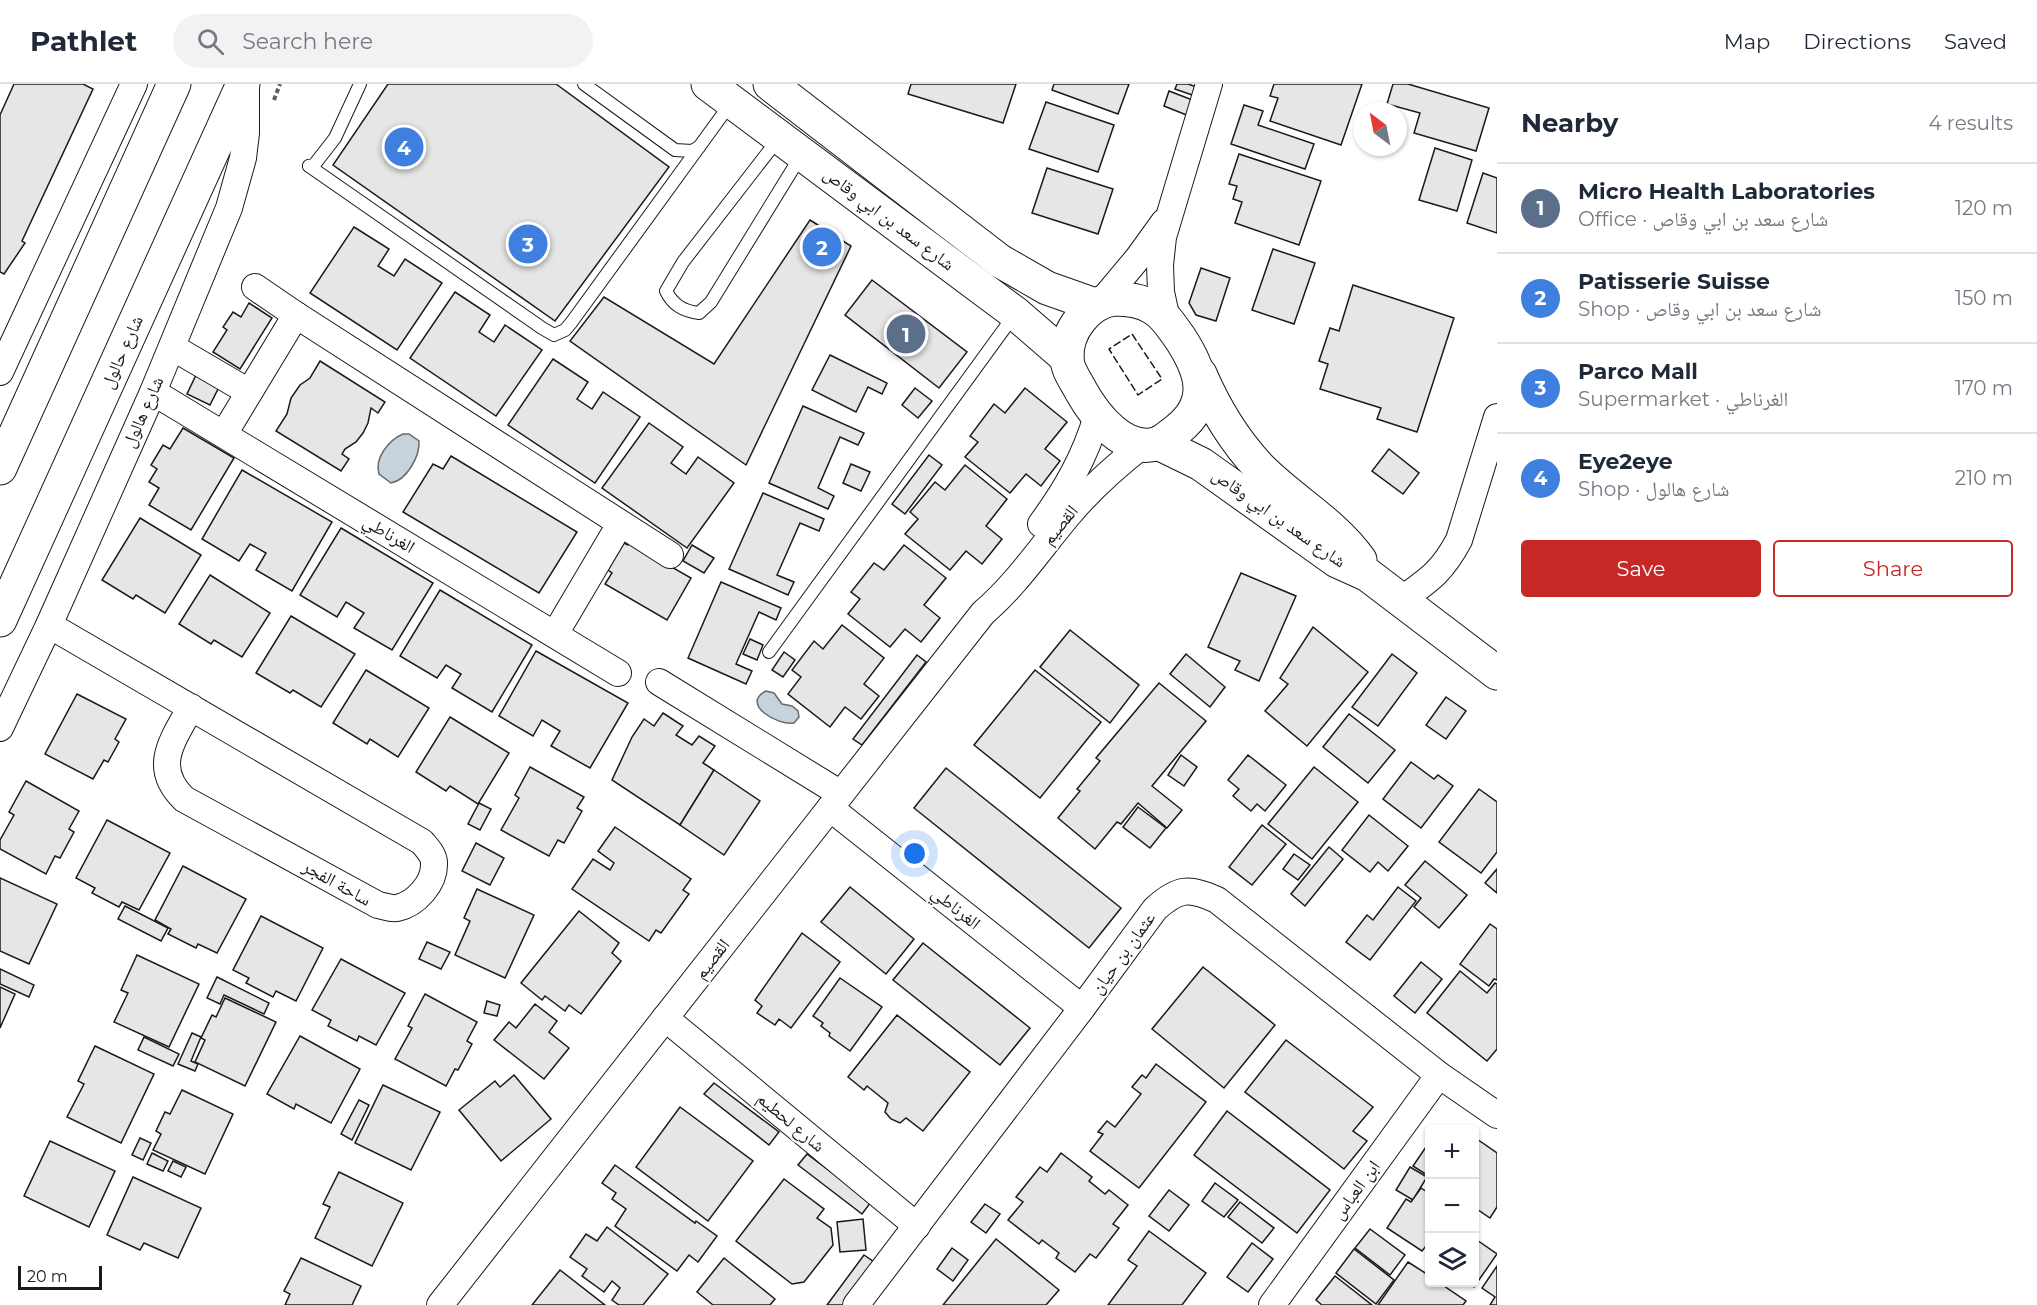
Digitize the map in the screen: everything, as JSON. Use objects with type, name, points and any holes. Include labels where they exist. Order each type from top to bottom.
[{"type":"street","points":[[0,372],[134,84]]},
{"type":"street","points":[[0,468],[174,84]]},
{"type":"street","name":"شارع هالول","points":[[0,728],[50,625],[153,392],[229,208],[238,179],[246,133],[245,84]]},
{"type":"street","name":"شارع حالول","points":[[0,620],[245,84]]},
{"type":"street","name":"شارع سعد بن ابي وقاص","points":[[770,84],[1000,261],[1047,288],[1098,303]]},
{"type":"street","points":[[1167,320],[1161,292],[1160,265],[1163,237],[1209,84]]},
{"type":"street","name":"شارع سعد بن ابي وقاص","points":[[720,93],[1015,313],[1067,358]]},
{"type":"street","points":[[1098,303],[1114,299],[1137,301],[1155,309],[1167,320],[1188,350],[1200,374],[1199,401],[1194,410],[1180,428],[1151,444],[1121,437],[1097,416],[1071,372],[1067,358],[1076,327],[1138,258],[1171,212]]},
{"type":"street","points":[[255,287],[670,555]]},
{"type":"street","points":[[224,434],[296,315]]},
{"type":"street","points":[[172,347],[249,392]]},
{"type":"street","name":"شارع سعد بن ابي وقاص","points":[[1200,374],[1215,408],[1235,440],[1260,468],[1340,535],[1360,560],[1368,575]]},
{"type":"street","name":"الغرناطي","points":[[153,392],[618,673]]},
{"type":"street","name":"القصيم","points":[[983,613],[997,585],[1069,484],[1081,462],[1097,416]]},
{"type":"street","points":[[1401,600],[1441,570],[1459,540],[1489,468],[1497,417]]},
{"type":"street","name":"شارع سعد بن ابي وقاص","points":[[1151,444],[1201,464],[1337,561],[1368,575],[1497,673]]},
{"type":"street","name":"القصيم","points":[[440,1305],[983,613],[1011,586],[1086,494],[1117,465],[1151,444]]},
{"type":"street","points":[[555,634],[620,524]]},
{"type":"street","name":"ساحة الفجر","points":[[50,625],[191,707],[422,842],[431,852],[435,862],[430,883],[408,904],[394,908],[378,905],[184,799],[173,788],[167,760],[171,744],[191,707]]},
{"type":"street","name":"الغرناطي","points":[[660,682],[836,801],[1082,1008]]},
{"type":"street","name":"عثمان بن حيان","points":[[856,1305],[1155,909],[1167,898],[1184,890],[1201,893],[1217,900],[1439,1075],[1497,1115]]},
{"type":"street","name":"شارع لحطيم","points":[[665,1018],[917,1226]]},
{"type":"street","name":"ابن العباس","points":[[1272,1305],[1439,1075]]},
{"type":"lane","points":[[360,84],[335,138],[314,165],[309,166],[542,328],[554,334],[565,330],[571,323],[699,147],[720,93]]},
{"type":"lane","points":[[584,84],[675,150],[692,151],[699,147]]},
{"type":"lane","points":[[791,145],[711,302],[699,313],[685,311],[671,301],[666,291],[683,262],[791,145]]},
{"type":"lane","points":[[769,652],[1015,313]]},
{"type":"shaded area","points":[[403,434],[409,434],[419,441],[419,447],[415,460],[407,472],[391,483],[379,474],[379,462],[388,445]]},
{"type":"shaded area","points":[[766,691],[774,693],[782,704],[792,706],[798,711],[799,717],[794,723],[771,718],[759,708],[757,702],[759,696]]},
{"type":"building","points":[[14,84],[83,84],[93,89],[22,241],[25,243],[4,274],[0,272],[0,115]]},
{"type":"building","points":[[388,84],[556,84],[669,167],[555,321],[333,165]]},
{"type":"building","points":[[911,84],[1016,84],[1003,123],[908,94]]},
{"type":"building","points":[[1054,84],[1129,84],[1118,114],[1052,90]]},
{"type":"building","points":[[1177,84],[1188,84],[1202,89],[1198,97],[1175,89]]},
{"type":"building","points":[[1274,84],[1362,84],[1356,102],[1353,102],[1353,110],[1341,145],[1270,121],[1278,98],[1270,96]]},
{"type":"building","points":[[1393,84],[1408,84],[1489,108],[1476,151],[1414,133],[1420,113],[1407,109],[1407,102],[1388,102]]},
{"type":"building","points":[[1169,91],[1195,101],[1189,116],[1164,106]]},
{"type":"building","points":[[1046,102],[1114,125],[1098,172],[1029,149]]},
{"type":"building","points":[[1244,105],[1263,111],[1258,125],[1314,144],[1305,169],[1231,144]]},
{"type":"building","points":[[1435,148],[1472,160],[1457,211],[1419,200]]},
{"type":"building","points":[[1239,154],[1321,181],[1299,245],[1235,223],[1242,202],[1233,199],[1237,186],[1229,184]]},
{"type":"building","points":[[1047,168],[1113,189],[1098,234],[1032,213]]},
{"type":"building","points":[[1483,173],[1497,178],[1497,233],[1467,223]]},
{"type":"building","points":[[810,220],[851,246],[746,465],[570,341],[604,297],[714,364]]},
{"type":"building","points":[[354,227],[389,249],[378,266],[394,276],[405,259],[442,283],[397,350],[310,293]]},
{"type":"building","points":[[1273,249],[1315,263],[1294,324],[1252,310]]},
{"type":"building","points":[[1201,268],[1230,278],[1216,321],[1196,315],[1189,303]]},
{"type":"building","points":[[872,280],[967,352],[939,388],[845,315]]},
{"type":"building","points":[[1353,285],[1454,318],[1417,432],[1377,419],[1381,408],[1320,389],[1328,364],[1319,361],[1330,328],[1339,331]]},
{"type":"building","points":[[455,292],[490,315],[479,332],[494,342],[505,325],[542,350],[496,416],[410,358]]},
{"type":"building","points":[[249,303],[272,318],[240,369],[213,352],[227,330],[223,327],[233,312],[241,317]]},
{"type":"building","points":[[830,355],[887,383],[882,394],[868,387],[856,412],[812,390]]},
{"type":"building","points":[[553,359],[588,382],[577,399],[592,409],[603,392],[640,417],[595,483],[508,425]]},
{"type":"building","points":[[320,361],[385,402],[378,413],[371,408],[363,433],[342,454],[349,459],[341,471],[276,431],[287,414],[291,398],[300,385],[310,378]]},
{"type":"building","points":[[196,375],[219,387],[210,405],[187,394]]},
{"type":"building","points":[[915,388],[932,401],[918,418],[902,405]]},
{"type":"building","points":[[1025,388],[1067,422],[1045,449],[1060,461],[1041,486],[1026,474],[1010,493],[965,457],[978,442],[970,436],[994,404],[1005,413]]},
{"type":"building","points":[[803,406],[864,433],[858,445],[840,437],[818,488],[834,496],[828,509],[769,483]]},
{"type":"building","points":[[649,423],[683,447],[671,463],[686,474],[698,457],[734,483],[687,548],[602,488]]},
{"type":"building","points":[[183,428],[234,458],[191,530],[149,505],[159,488],[149,482],[157,469],[151,465],[163,445],[170,449]]},
{"type":"building","points":[[1389,449],[1419,473],[1403,494],[1372,471]]},
{"type":"building","points":[[929,455],[942,465],[905,514],[892,504]]},
{"type":"building","points":[[451,456],[577,532],[539,593],[403,512],[433,464],[443,469]]},
{"type":"building","points":[[851,464],[870,472],[861,491],[843,483]]},
{"type":"building","points":[[965,465],[1007,499],[986,526],[1002,539],[982,564],[966,551],[950,570],[905,534],[918,519],[910,512],[935,482],[945,490]]},
{"type":"building","points":[[242,470],[332,522],[292,591],[256,570],[266,553],[250,544],[239,561],[202,539]]},
{"type":"building","points":[[763,493],[824,519],[819,531],[800,523],[777,575],[794,582],[788,595],[729,569]]},
{"type":"building","points":[[140,518],[201,555],[165,613],[136,595],[133,599],[102,580]]},
{"type":"building","points":[[341,528],[433,583],[392,650],[354,628],[364,613],[346,602],[337,617],[300,595]]},
{"type":"building","points":[[632,538],[661,561],[691,578],[667,620],[605,584],[612,573],[608,570],[624,543],[628,545]]},
{"type":"building","points":[[692,545],[714,558],[704,573],[683,561]]},
{"type":"building","points":[[904,545],[946,578],[924,605],[940,618],[921,642],[905,629],[890,647],[848,614],[860,599],[851,592],[874,563],[884,570]]},
{"type":"building","points":[[1241,573],[1296,596],[1259,681],[1235,670],[1240,661],[1208,647]]},
{"type":"building","points":[[210,575],[270,613],[242,657],[214,640],[211,644],[179,624]]},
{"type":"building","points":[[721,582],[781,608],[776,620],[759,612],[736,664],[752,671],[746,684],[688,658]]},
{"type":"building","points":[[440,590],[532,645],[492,712],[452,688],[461,674],[446,665],[437,678],[400,656]]},
{"type":"building","points":[[291,616],[355,654],[321,707],[293,690],[290,693],[256,673]]},
{"type":"building","points":[[842,625],[884,658],[864,684],[879,696],[861,719],[845,707],[830,727],[788,694],[801,677],[792,670],[814,641],[823,649]]},
{"type":"building","points":[[1313,627],[1368,672],[1307,746],[1265,711],[1288,684],[1280,678]]},
{"type":"building","points":[[1070,630],[1139,685],[1110,723],[1040,667]]},
{"type":"building","points":[[750,639],[763,645],[757,660],[743,654]]},
{"type":"building","points":[[536,651],[628,703],[590,768],[551,746],[560,731],[542,720],[533,736],[499,716]]},
{"type":"building","points":[[784,652],[795,660],[783,677],[772,670]]},
{"type":"building","points":[[1186,654],[1225,687],[1210,707],[1170,674]]},
{"type":"building","points":[[1392,654],[1417,673],[1378,726],[1352,707]]},
{"type":"building","points":[[917,655],[926,662],[862,745],[853,739]]},
{"type":"building","points":[[366,670],[429,708],[398,757],[370,739],[367,744],[333,723]]},
{"type":"building","points":[[1035,670],[1101,722],[1040,798],[974,745]]},
{"type":"building","points":[[1159,683],[1206,721],[1152,786],[1182,810],[1167,828],[1138,803],[1121,824],[1117,822],[1095,849],[1058,818],[1080,791],[1077,789],[1100,761],[1096,758]]},
{"type":"building","points":[[77,694],[126,719],[115,739],[119,742],[108,762],[104,760],[93,779],[45,754]]},
{"type":"building","points":[[1446,697],[1466,711],[1446,739],[1426,725]]},
{"type":"building","points":[[663,713],[683,726],[676,735],[692,745],[699,736],[715,746],[703,763],[714,770],[680,825],[612,780],[632,737],[644,719],[654,726]]},
{"type":"building","points":[[1349,714],[1395,750],[1368,783],[1323,747]]},
{"type":"building","points":[[450,717],[509,753],[478,804],[450,786],[446,791],[416,772]]},
{"type":"building","points":[[1181,755],[1197,767],[1184,786],[1168,775]]},
{"type":"building","points":[[1248,755],[1286,785],[1265,811],[1257,804],[1251,811],[1233,796],[1239,789],[1228,780]]},
{"type":"building","points":[[1411,762],[1434,779],[1438,775],[1453,786],[1421,828],[1383,799]]},
{"type":"building","points":[[530,767],[584,797],[577,808],[582,811],[564,843],[558,840],[549,856],[501,830],[519,798],[515,795]]},
{"type":"building","points":[[1314,767],[1358,802],[1312,859],[1268,824]]},
{"type":"building","points":[[946,768],[1121,908],[1089,948],[914,808]]},
{"type":"building","points":[[714,770],[760,801],[724,855],[680,825]]},
{"type":"building","points":[[26,781],[79,811],[69,829],[74,832],[60,858],[55,856],[46,874],[0,849],[0,840],[14,815],[9,812]]},
{"type":"building","points":[[1479,789],[1497,802],[1497,852],[1481,873],[1439,842]]},
{"type":"building","points":[[479,803],[491,809],[480,830],[468,824]]},
{"type":"building","points":[[1138,807],[1166,828],[1150,848],[1123,827]]},
{"type":"building","points":[[1369,815],[1408,846],[1388,871],[1378,862],[1370,872],[1342,850]]},
{"type":"building","points":[[107,820],[170,853],[139,910],[122,902],[119,907],[92,893],[95,888],[76,878]]},
{"type":"building","points":[[1262,825],[1286,844],[1252,885],[1229,867]]},
{"type":"building","points":[[615,827],[691,879],[683,890],[689,894],[661,933],[656,930],[649,941],[572,889],[593,859],[610,870],[614,863],[598,851]]},
{"type":"building","points":[[476,843],[504,858],[490,885],[462,871]]},
{"type":"building","points":[[1329,847],[1343,859],[1305,906],[1291,894]]},
{"type":"building","points":[[1294,854],[1310,865],[1298,880],[1283,869]]},
{"type":"building","points":[[1425,861],[1467,895],[1439,928],[1414,907],[1421,898],[1405,885]]},
{"type":"building","points":[[183,866],[246,899],[217,953],[198,944],[196,948],[168,934],[171,929],[155,920]]},
{"type":"building","points":[[1497,869],[1497,893],[1485,883]]},
{"type":"building","points":[[0,878],[57,904],[29,964],[0,951]]},
{"type":"building","points":[[850,887],[914,939],[886,974],[821,922]]},
{"type":"building","points":[[1398,887],[1416,901],[1370,960],[1346,942],[1367,915],[1373,920]]},
{"type":"building","points":[[477,889],[534,915],[505,978],[455,955],[470,921],[464,918]]},
{"type":"building","points":[[125,906],[168,928],[161,941],[118,919]]},
{"type":"building","points":[[579,911],[619,943],[612,953],[621,961],[581,1014],[569,1005],[565,1011],[545,996],[542,1000],[521,983]]},
{"type":"building","points":[[261,916],[323,948],[296,1001],[276,991],[273,997],[246,983],[249,978],[233,970]]},
{"type":"building","points":[[1490,924],[1497,929],[1497,980],[1494,979],[1489,986],[1460,964]]},
{"type":"building","points":[[802,933],[840,962],[791,1028],[779,1019],[775,1025],[757,1013],[762,1006],[755,1000]]},
{"type":"building","points":[[427,942],[450,952],[441,969],[419,959]]},
{"type":"building","points":[[923,943],[1030,1028],[1000,1065],[893,980]]},
{"type":"building","points":[[137,955],[199,984],[169,1047],[114,1022],[128,993],[121,990]]},
{"type":"building","points":[[341,959],[405,993],[376,1045],[359,1036],[357,1041],[328,1026],[331,1020],[312,1010]]},
{"type":"building","points":[[1421,962],[1442,979],[1415,1013],[1394,996]]},
{"type":"building","points":[[1203,967],[1275,1025],[1224,1088],[1152,1029]]},
{"type":"building","points":[[0,969],[34,985],[29,997],[0,984]]},
{"type":"building","points":[[1460,971],[1487,993],[1495,983],[1497,984],[1497,1049],[1487,1061],[1427,1013]]},
{"type":"building","points":[[217,977],[269,1003],[264,1014],[224,995],[220,1004],[207,998]]},
{"type":"building","points":[[840,978],[882,1007],[850,1051],[829,1036],[830,1033],[821,1026],[823,1023],[813,1016]]},
{"type":"building","points":[[0,987],[15,994],[0,1028]]},
{"type":"building","points":[[425,994],[477,1022],[467,1041],[472,1044],[446,1086],[395,1059],[412,1028],[408,1026]]},
{"type":"building","points":[[225,998],[276,1022],[245,1086],[195,1062],[205,1040],[201,1038],[212,1015],[216,1017]]},
{"type":"building","points":[[487,1001],[500,1005],[497,1016],[484,1013]]},
{"type":"building","points":[[535,1004],[557,1021],[549,1032],[569,1048],[544,1079],[494,1040],[509,1022],[516,1028]]},
{"type":"building","points":[[897,1015],[970,1072],[923,1131],[906,1118],[900,1123],[891,1119],[885,1112],[888,1103],[867,1086],[864,1090],[848,1077]]},
{"type":"building","points":[[192,1033],[201,1037],[191,1061],[198,1064],[195,1071],[178,1064]]},
{"type":"building","points":[[300,1036],[360,1069],[331,1123],[296,1104],[294,1109],[267,1094]]},
{"type":"building","points":[[144,1037],[179,1054],[173,1066],[138,1050]]},
{"type":"building","points":[[1286,1040],[1373,1107],[1353,1131],[1367,1141],[1344,1169],[1245,1092]]},
{"type":"building","points":[[95,1046],[154,1074],[121,1143],[67,1117],[84,1084],[78,1081]]},
{"type":"building","points":[[1156,1064],[1206,1102],[1139,1188],[1090,1151],[1103,1134],[1098,1132],[1107,1121],[1115,1127],[1141,1094],[1132,1087],[1142,1075],[1146,1078]]},
{"type":"building","points":[[514,1075],[551,1119],[501,1161],[459,1110],[495,1081],[500,1087]]},
{"type":"building","points":[[714,1083],[779,1132],[769,1145],[704,1094]]},
{"type":"building","points":[[383,1085],[440,1112],[411,1170],[355,1143]]},
{"type":"building","points":[[182,1090],[233,1114],[205,1174],[153,1150],[161,1134],[156,1131],[165,1112],[170,1114]]},
{"type":"building","points":[[359,1100],[369,1105],[352,1140],[341,1134]]},
{"type":"building","points":[[680,1107],[753,1161],[708,1221],[636,1167]]},
{"type":"building","points":[[1227,1111],[1330,1190],[1297,1233],[1194,1155]]},
{"type":"building","points":[[140,1138],[151,1143],[143,1160],[132,1155]]},
{"type":"building","points":[[1479,1140],[1497,1153],[1497,1207],[1490,1218],[1479,1210]]},
{"type":"building","points":[[50,1141],[115,1171],[89,1227],[24,1196]]},
{"type":"building","points":[[1425,1148],[1425,1174],[1413,1166]]},
{"type":"building","points":[[152,1153],[168,1161],[163,1171],[147,1164]]},
{"type":"building","points":[[1061,1153],[1092,1177],[1089,1181],[1105,1194],[1109,1190],[1128,1205],[1113,1224],[1119,1228],[1096,1258],[1090,1254],[1075,1272],[1056,1258],[1059,1253],[1042,1240],[1039,1244],[1008,1220],[1023,1202],[1016,1197],[1040,1167],[1047,1172]]},
{"type":"building","points":[[807,1154],[871,1202],[862,1214],[798,1165]]},
{"type":"building","points":[[173,1161],[186,1167],[181,1177],[168,1171]]},
{"type":"building","points":[[615,1165],[695,1223],[696,1221],[717,1236],[698,1262],[689,1255],[677,1271],[615,1226],[626,1209],[612,1199],[616,1193],[602,1183]]},
{"type":"building","points":[[1410,1167],[1425,1176],[1425,1180],[1413,1200],[1396,1190]]},
{"type":"building","points":[[339,1172],[403,1203],[372,1266],[315,1238],[330,1207],[323,1204]]},
{"type":"building","points":[[133,1177],[201,1208],[178,1258],[144,1243],[140,1250],[107,1235]]},
{"type":"building","points":[[784,1179],[824,1209],[817,1218],[831,1228],[833,1245],[804,1282],[792,1284],[736,1241]]},
{"type":"building","points":[[1215,1183],[1238,1200],[1224,1217],[1202,1201]]},
{"type":"building","points":[[1421,1188],[1425,1191],[1425,1247],[1422,1251],[1387,1228],[1406,1199],[1411,1202]]},
{"type":"building","points":[[1169,1190],[1189,1205],[1169,1231],[1149,1216]]},
{"type":"building","points":[[1240,1202],[1274,1228],[1262,1243],[1228,1217]]},
{"type":"building","points":[[985,1204],[1000,1214],[986,1233],[971,1222]]},
{"type":"building","points":[[863,1219],[866,1250],[840,1252],[837,1222]]},
{"type":"building","points":[[607,1227],[668,1274],[643,1305],[619,1305],[612,1300],[620,1288],[612,1281],[604,1292],[582,1276],[587,1269],[570,1257],[586,1234],[597,1241]]},
{"type":"building","points":[[1370,1229],[1405,1255],[1390,1275],[1355,1248]]},
{"type":"building","points":[[1149,1231],[1206,1273],[1182,1305],[1108,1305],[1137,1266],[1128,1260]]},
{"type":"building","points":[[996,1239],[1059,1290],[1046,1305],[943,1305]]},
{"type":"building","points":[[1479,1241],[1497,1254],[1479,1280]]},
{"type":"building","points":[[1252,1243],[1273,1259],[1248,1292],[1227,1277]]},
{"type":"building","points":[[952,1248],[968,1260],[953,1281],[937,1269]]},
{"type":"building","points":[[1354,1249],[1394,1280],[1376,1304],[1336,1273]]},
{"type":"building","points":[[864,1255],[877,1264],[847,1305],[827,1305]]},
{"type":"building","points":[[301,1258],[361,1286],[352,1305],[285,1305],[290,1294],[284,1291]]},
{"type":"building","points":[[724,1258],[775,1299],[770,1305],[713,1305],[697,1292]]},
{"type":"building","points":[[1408,1262],[1425,1273],[1425,1287],[1445,1287],[1466,1301],[1463,1305],[1378,1305]]},
{"type":"building","points":[[1497,1266],[1497,1305],[1490,1305],[1495,1297],[1482,1288]]},
{"type":"building","points":[[560,1270],[605,1305],[532,1305]]},
{"type":"building","points":[[1335,1276],[1372,1305],[1322,1305],[1316,1300]]},
{"type":"fence","points":[[1132,334],[1162,379],[1138,395],[1109,349],[1132,334]]},
{"type":"place","name":"Eye2eye","points":[[404,147]]},
{"type":"place","name":"Parco Mall","points":[[528,244]]},
{"type":"place","name":"Patisserie Suisse","points":[[822,247]]},
{"type":"place","name":"Micro Health Laboratories","points":[[906,334]]}]
